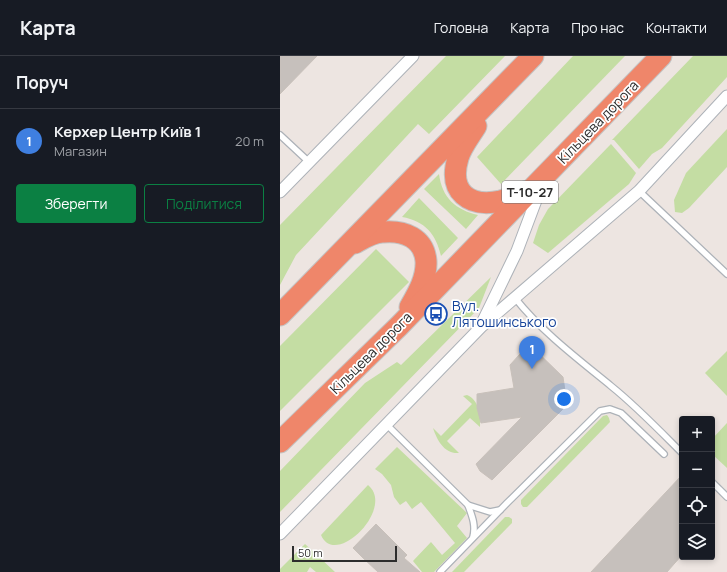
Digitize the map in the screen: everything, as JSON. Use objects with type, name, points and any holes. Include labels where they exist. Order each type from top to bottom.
[{"type":"highway","points":[[280,315],[533,56]]},
{"type":"highway","name":"Кільцева дорога","points":[[280,442],[399,326],[661,56]]},
{"type":"highway","points":[[490,101],[458,157],[455,172],[456,185],[462,194],[472,201],[483,203],[501,201],[539,183]]},
{"type":"highway","points":[[338,255],[366,237],[382,232],[395,232],[408,235],[416,239],[424,250],[426,262],[424,274],[420,288],[399,326]]},
{"type":"street","points":[[280,192],[412,56]]},
{"type":"street","points":[[280,534],[482,326],[639,190],[727,96]]},
{"type":"street","points":[[482,326],[517,252],[539,183]]},
{"type":"lane","points":[[280,135],[309,162]]},
{"type":"lane","points":[[639,190],[666,218],[727,274]]},
{"type":"lane","points":[[515,298],[532,317],[581,362],[612,387],[681,452]]},
{"type":"lane","points":[[440,572],[600,411],[610,409],[621,413],[664,454]]},
{"type":"lane","points":[[386,424],[468,505],[474,520],[475,529],[472,539]]},
{"type":"lane","points":[[715,485],[727,497]]},
{"type":"lane","points":[[468,505],[490,512],[501,510]]},
{"type":"green space","points":[[446,56],[505,56],[429,134],[418,124],[296,255],[280,285],[280,225]]},
{"type":"green space","points":[[573,56],[625,56],[501,184],[477,157]]},
{"type":"green space","points":[[693,56],[727,56],[727,77],[662,148],[652,154],[639,169],[614,140],[612,140]]},
{"type":"green space","points":[[727,129],[727,167],[689,208],[682,213],[675,212],[674,200],[686,173]]},
{"type":"green space","points":[[611,144],[636,173],[629,184],[548,253],[533,243],[539,225],[548,209]]},
{"type":"green space","points":[[439,174],[443,190],[451,202],[463,210],[478,215],[466,229],[424,189]]},
{"type":"green space","points":[[419,198],[458,238],[441,256],[433,235],[423,225],[402,217]]},
{"type":"green space","points":[[376,249],[409,282],[280,411],[280,346]]},
{"type":"green space","points":[[491,277],[479,308],[280,512],[280,471],[365,383],[397,362],[401,365]]},
{"type":"green space","points":[[727,351],[727,396],[705,373]]},
{"type":"green space","points":[[467,395],[477,404],[480,427],[470,418],[447,441],[459,453],[454,453],[445,449],[439,441],[433,428],[441,436],[472,404],[463,396]]},
{"type":"green space","points":[[607,415],[610,422],[527,507],[523,507],[521,500],[603,416]]},
{"type":"green space","points":[[727,423],[727,468],[715,457],[715,436]]},
{"type":"green space","points":[[397,447],[467,513],[457,526],[467,538],[434,572],[422,572],[413,561],[431,542],[442,555],[455,543],[421,502],[412,509],[406,501],[400,505],[394,497],[391,485],[382,474],[375,469]]},
{"type":"green space","points":[[368,485],[375,495],[374,507],[369,520],[360,531],[349,540],[338,545],[328,544],[321,535]]},
{"type":"green space","points":[[505,517],[512,519],[512,523],[464,572],[452,572]]},
{"type":"green space","points":[[305,544],[335,572],[316,572],[310,567],[307,572],[280,572],[280,569]]},
{"type":"building","points":[[280,56],[317,56],[280,94]]},
{"type":"building","points":[[529,344],[563,377],[567,405],[492,480],[480,471],[476,464],[522,417],[481,423],[477,408],[477,394],[514,388],[510,365]]},
{"type":"building","points":[[679,478],[679,558],[667,572],[591,572]]},
{"type":"building","points":[[376,524],[407,555],[404,558],[420,572],[378,572],[353,548]]},
{"type":"place","name":"Вул. Лятошинського","points":[[436,314]]},
{"type":"place","name":"Керхер Центр Київ 1","points":[[532,369]]}]
